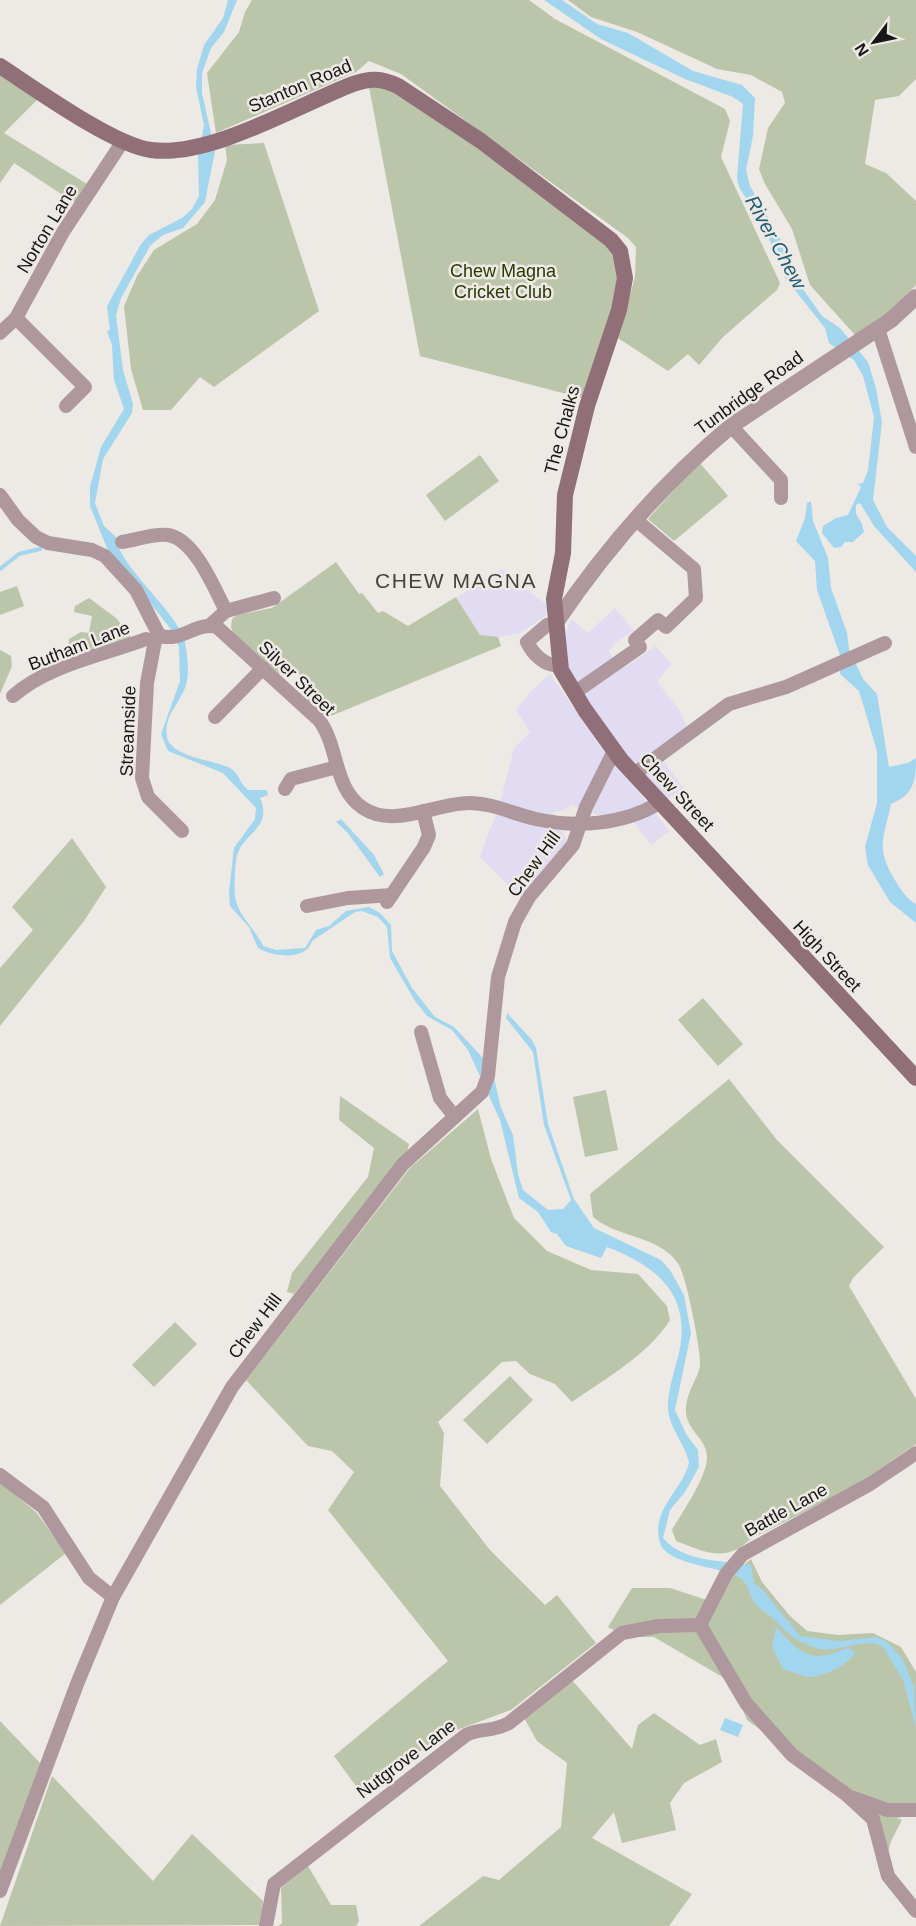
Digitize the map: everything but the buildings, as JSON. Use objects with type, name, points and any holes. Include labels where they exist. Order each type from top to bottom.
[{"type":"main road","name":"Stanton Road","points":[[0,66],[123,141],[151,150],[176,150],[216,140],[264,124],[353,84],[368,79],[383,79],[398,86],[481,141],[601,231],[620,251]]},
{"type":"main road","name":"The Chalks","points":[[574,693],[560,665],[554,599],[564,553],[565,495],[587,406],[619,310],[625,278],[620,251]]},
{"type":"main road","name":"Chew Street","points":[[574,693],[614,751],[659,803],[714,858]]},
{"type":"main road","name":"High Street","points":[[714,858],[785,940],[916,1078]]},
{"type":"street","name":"Norton Lane","points":[[0,333],[16,318],[63,232],[123,141]]},
{"type":"street","name":"Tunbridge Road","points":[[555,624],[635,519],[688,465],[731,426],[878,329],[916,298]]},
{"type":"street","points":[[16,318],[85,387],[66,406]]},
{"type":"street","points":[[878,329],[916,447]]},
{"type":"street","points":[[731,426],[781,480],[781,498]]},
{"type":"street","points":[[0,495],[18,520],[36,537],[48,543],[92,550],[105,556],[136,590],[168,637],[210,625],[226,611],[274,598]]},
{"type":"street","points":[[574,693],[640,647],[635,640],[658,620],[666,627],[678,618],[696,598],[694,569],[635,519]]},
{"type":"street","points":[[122,542],[169,535],[184,542],[200,561],[226,611]]},
{"type":"street","points":[[555,624],[547,625],[527,642],[544,662],[551,666],[560,665]]},
{"type":"street","name":"Silver Street","points":[[210,625],[217,627],[319,720],[326,732],[337,767],[352,799],[374,814],[401,815],[478,803],[536,819],[593,825],[650,809],[659,803]]},
{"type":"street","name":"Butham Lane","points":[[13,696],[29,684],[62,669],[146,639],[168,637]]},
{"type":"street","name":"Streamside","points":[[168,637],[147,683],[142,778],[148,797],[161,821],[182,831]]},
{"type":"street","points":[[634,774],[729,704],[786,687],[885,643]]},
{"type":"street","points":[[215,717],[263,668]]},
{"type":"street","points":[[216,694],[227,705]]},
{"type":"street","name":"Chew Hill","points":[[0,1891],[113,1597],[232,1387],[403,1164],[476,1099],[488,1076],[498,977],[515,922],[530,897],[567,855],[614,751]]},
{"type":"street","points":[[285,789],[291,778],[337,767]]},
{"type":"street","points":[[307,906],[348,898],[390,899],[424,847],[429,834],[423,811]]},
{"type":"street","points":[[421,1032],[440,1098],[455,1117]]},
{"type":"street","points":[[411,1052],[426,1048]]},
{"type":"street","name":"Battle Lane","points":[[700,1625],[726,1574],[743,1554],[870,1484],[916,1453]]},
{"type":"street","points":[[0,1475],[43,1507],[89,1578],[113,1597]]},
{"type":"street","points":[[700,1625],[746,1703],[792,1755],[847,1795],[873,1819],[888,1876],[916,1911]]},
{"type":"street","name":"Nutgrove Lane","points":[[266,1926],[274,1884],[466,1735],[474,1731],[497,1730],[509,1723],[622,1633],[659,1626],[700,1625]]},
{"type":"street","points":[[847,1795],[887,1810],[916,1810]]},
{"type":"shaded area","points":[[502,569],[548,606],[546,615],[521,633],[498,637],[480,635],[457,597]]},
{"type":"shaded area","points":[[615,608],[634,631],[616,642],[609,651],[614,662],[626,667],[656,646],[671,664],[657,682],[680,711],[687,729],[657,752],[684,789],[663,802],[582,696],[566,662],[563,642],[571,619],[588,633]]},
{"type":"shaded area","points":[[550,674],[601,747],[669,831],[651,845],[631,818],[598,815],[572,805],[564,810],[552,812],[568,842],[524,901],[480,857],[500,803],[514,748],[530,732],[516,710],[530,692]]},
{"type":"green space","points":[[252,0],[529,0],[555,19],[725,109],[730,121],[721,157],[780,283],[777,290],[723,337],[699,365],[688,354],[668,371],[618,338],[635,277],[636,247],[628,238],[401,74],[369,61],[356,72],[216,133],[207,73],[239,32],[245,12]]},
{"type":"green space","points":[[568,0],[916,0],[916,79],[899,96],[875,100],[865,164],[886,173],[916,201],[916,285],[890,313],[855,335],[810,285],[792,229],[765,184],[759,169],[768,128],[785,103],[782,92],[751,75],[717,69],[637,32],[591,17]]},
{"type":"green space","points":[[0,74],[39,98],[4,133],[87,184],[75,203],[14,163],[0,183]]},
{"type":"green space","name":"Chew Magna Cricket Club","points":[[385,86],[407,96],[614,248],[620,266],[614,302],[582,398],[420,356],[369,87]]},
{"type":"green space","points":[[264,143],[319,311],[214,387],[200,377],[171,410],[143,410],[131,369],[124,306],[137,276],[154,250],[197,224],[215,200],[227,160],[225,145]]},
{"type":"green space","points":[[480,455],[499,481],[445,521],[426,495]]},
{"type":"green space","points":[[699,462],[728,496],[674,541],[648,519]]},
{"type":"green space","points":[[336,562],[359,594],[362,593],[378,613],[383,611],[408,626],[456,597],[480,635],[498,637],[501,646],[326,718],[321,717],[300,699],[304,696],[298,684],[303,682],[296,668],[288,668],[275,676],[234,636],[231,627],[232,619],[237,615],[272,608]]},
{"type":"green space","points":[[17,586],[24,606],[0,615],[0,592]]},
{"type":"green space","points":[[89,598],[116,618],[134,641],[67,663],[69,639],[81,632],[89,633],[92,616],[74,612],[75,606]]},
{"type":"green space","points":[[0,650],[11,656],[12,666],[0,694]]},
{"type":"green space","points":[[72,838],[106,887],[84,921],[0,1026],[0,968],[33,930],[12,907]]},
{"type":"green space","points":[[703,998],[743,1044],[718,1066],[678,1020]]},
{"type":"green space","points":[[729,1079],[777,1140],[884,1247],[853,1278],[849,1286],[916,1399],[916,1444],[855,1486],[732,1551],[714,1553],[676,1541],[672,1530],[699,1483],[707,1456],[703,1444],[687,1419],[686,1412],[688,1398],[698,1374],[700,1357],[684,1277],[677,1262],[662,1248],[611,1228],[593,1217],[590,1194]]},
{"type":"green space","points":[[606,1090],[618,1150],[585,1157],[573,1097]]},
{"type":"green space","points":[[340,1096],[409,1144],[407,1153],[294,1294],[287,1292],[292,1273],[368,1177],[374,1148],[339,1120]]},
{"type":"green space","points":[[478,1109],[491,1159],[514,1218],[547,1251],[591,1270],[638,1274],[667,1306],[670,1320],[661,1333],[638,1355],[572,1402],[555,1384],[530,1374],[516,1361],[502,1362],[438,1422],[444,1433],[440,1486],[490,1550],[545,1605],[557,1595],[596,1643],[511,1710],[438,1737],[364,1797],[334,1756],[448,1661],[328,1510],[354,1472],[332,1451],[308,1446],[246,1380],[410,1168]]},
{"type":"green space","points":[[175,1322],[197,1344],[154,1387],[132,1365]]},
{"type":"green space","points":[[510,1376],[533,1400],[487,1444],[463,1420]]},
{"type":"green space","points":[[0,1482],[36,1512],[66,1553],[0,1605]]},
{"type":"green space","points":[[751,1559],[762,1582],[790,1616],[807,1631],[838,1635],[873,1633],[901,1647],[916,1672],[916,1814],[897,1818],[902,1820],[891,1841],[887,1857],[862,1803],[747,1720],[731,1682],[654,1637],[625,1637],[608,1627],[632,1588],[670,1588],[710,1601],[728,1578]]},
{"type":"green space","points":[[572,1680],[632,1749],[638,1725],[654,1713],[700,1745],[716,1739],[722,1762],[684,1783],[670,1803],[676,1830],[622,1843],[614,1812],[592,1838],[692,1894],[669,1926],[419,1926],[483,1876],[499,1880],[561,1827],[567,1763],[537,1741],[524,1718]]},
{"type":"green space","points":[[0,1721],[42,1765],[0,1873]]},
{"type":"green space","points":[[52,1776],[153,1881],[192,1834],[263,1901],[262,1925],[0,1926]]},
{"type":"green space","points":[[308,1866],[331,1905],[356,1905],[359,1921],[356,1926],[278,1926],[282,1923],[281,1888]]},
{"type":"water","points":[[228,0],[237,0],[224,32],[211,48],[202,73],[202,93],[215,151],[205,202],[183,228],[163,235],[150,246],[121,298],[116,315],[123,370],[133,404],[132,413],[103,459],[95,503],[104,526],[118,539],[119,548],[125,560],[169,614],[184,638],[188,674],[183,692],[169,718],[168,741],[180,752],[230,768],[248,790],[267,790],[268,795],[260,798],[263,808],[261,823],[237,855],[235,882],[235,897],[239,910],[263,946],[276,950],[305,948],[316,930],[329,926],[346,911],[369,907],[380,913],[391,925],[392,951],[412,988],[435,1017],[454,1027],[485,1060],[493,1074],[501,1108],[513,1135],[518,1174],[523,1190],[548,1210],[563,1209],[571,1200],[544,1125],[533,1052],[506,1018],[507,1013],[532,1040],[536,1048],[548,1124],[574,1199],[594,1228],[661,1260],[670,1270],[684,1295],[691,1333],[675,1410],[686,1434],[698,1450],[699,1467],[685,1492],[670,1510],[663,1538],[672,1546],[692,1556],[751,1565],[754,1583],[763,1590],[800,1636],[840,1641],[876,1637],[886,1641],[902,1658],[914,1687],[916,1728],[903,1680],[883,1647],[868,1643],[828,1650],[806,1644],[789,1634],[756,1605],[741,1578],[682,1560],[664,1550],[660,1543],[659,1521],[689,1463],[668,1411],[682,1332],[675,1299],[655,1273],[625,1255],[607,1247],[601,1258],[566,1246],[557,1234],[551,1232],[538,1212],[519,1198],[500,1120],[468,1050],[452,1030],[427,1016],[415,1001],[390,958],[387,927],[378,917],[362,911],[355,912],[312,941],[303,952],[296,954],[272,954],[258,948],[249,927],[230,906],[229,892],[234,848],[255,819],[256,808],[223,773],[168,751],[161,734],[180,681],[179,647],[170,628],[107,548],[90,506],[90,487],[101,447],[124,409],[114,380],[112,345],[107,331],[110,330],[107,306],[141,244],[149,235],[182,218],[192,209],[199,196],[198,155],[204,125],[196,87],[197,69],[204,45],[223,18]]},
{"type":"water","name":"River Chew","points":[[544,0],[562,0],[597,24],[628,33],[693,71],[742,85],[755,98],[753,136],[746,170],[750,186],[780,238],[800,285],[822,316],[840,328],[868,362],[876,388],[882,422],[873,500],[887,527],[916,556],[916,572],[874,526],[860,503],[856,505],[856,514],[864,532],[853,542],[845,542],[841,547],[834,548],[822,533],[823,526],[836,518],[848,515],[861,487],[858,484],[863,483],[868,470],[874,417],[863,376],[854,360],[829,343],[825,328],[786,279],[764,227],[739,187],[737,178],[743,104],[733,97],[685,79],[601,39]]},
{"type":"water","points":[[811,501],[813,521],[828,558],[831,588],[847,633],[849,649],[863,679],[877,694],[889,767],[908,763],[916,758],[912,786],[905,796],[891,804],[883,851],[897,884],[904,894],[916,904],[916,923],[890,902],[868,865],[865,847],[877,803],[877,751],[859,691],[840,674],[841,658],[817,590],[815,561],[796,541],[805,518],[807,503]]},
{"type":"water","points":[[341,819],[374,855],[384,874],[380,877],[347,832],[336,822]]},
{"type":"water","points":[[776,1627],[800,1650],[808,1654],[824,1655],[848,1648],[855,1652],[843,1665],[830,1672],[811,1677],[801,1675],[783,1669],[772,1647]]},
{"type":"water","points":[[725,1718],[743,1725],[738,1737],[720,1730]]},
{"type":"waterway","points":[[0,569],[19,554],[40,549]]},
{"type":"district","name":"CHEW MAGNA","points":[[456,581]]}]
